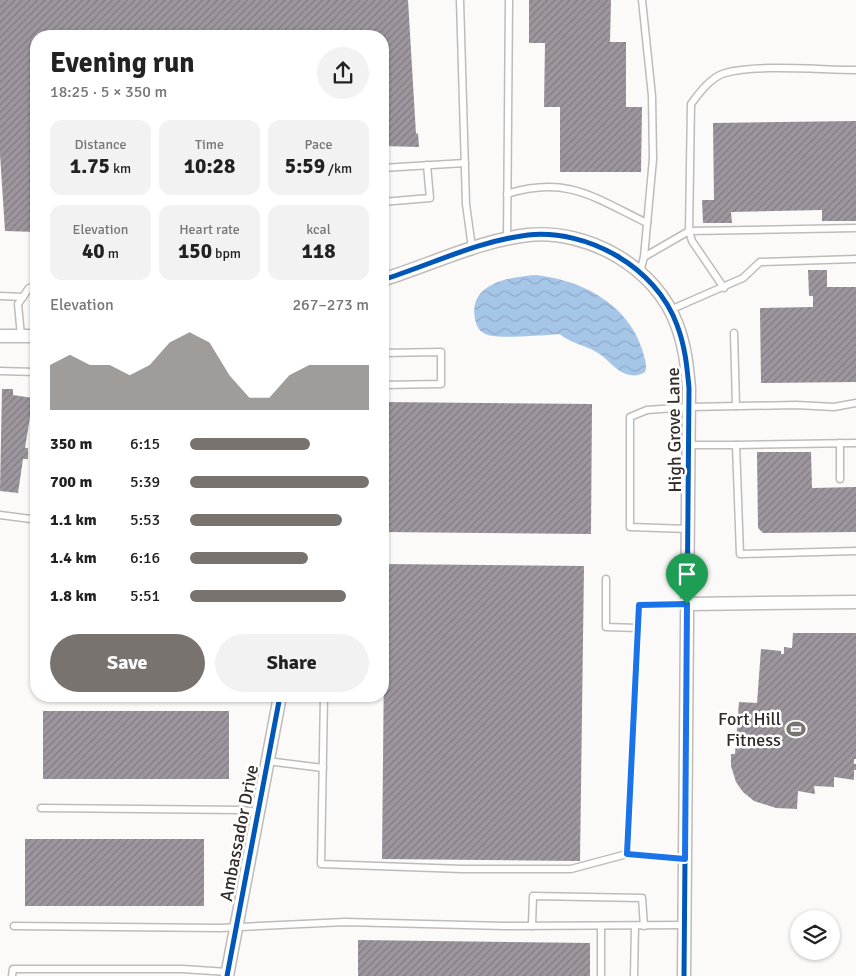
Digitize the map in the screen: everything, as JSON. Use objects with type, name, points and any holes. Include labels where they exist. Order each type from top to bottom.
[{"type":"street","name":"High Grove Lane","points":[[389,278],[507,238],[538,235],[580,240],[617,256],[639,273],[659,294],[670,310],[687,358],[689,407],[684,976]]},
{"type":"street","points":[[0,336],[30,336]]},
{"type":"street","points":[[687,604],[856,602]]},
{"type":"street","name":"Ambassador Drive","points":[[228,974],[235,927],[279,702]]},
{"type":"lane","points":[[460,0],[466,204],[472,250]]},
{"type":"lane","points":[[507,238],[508,0]]},
{"type":"lane","points":[[639,273],[644,257],[653,159],[652,105],[642,0]]},
{"type":"lane","points":[[724,288],[692,241],[689,231],[691,104],[703,88],[723,73],[765,69],[856,70]]},
{"type":"lane","points":[[389,168],[465,163]]},
{"type":"lane","points":[[389,201],[430,198],[426,165]]},
{"type":"lane","points":[[507,194],[530,187],[564,187],[592,196],[647,223]]},
{"type":"lane","points":[[644,257],[689,231],[856,228]]},
{"type":"lane","points":[[670,310],[724,288],[743,278],[760,262],[856,259]]},
{"type":"lane","points":[[21,336],[18,304],[30,288]]},
{"type":"lane","points":[[0,296],[23,296]]},
{"type":"lane","points":[[734,333],[736,406]]},
{"type":"lane","points":[[389,353],[442,352],[441,384],[389,384]]},
{"type":"lane","points":[[0,371],[30,372]]},
{"type":"lane","points":[[688,529],[630,526],[630,417],[647,410],[689,407],[834,407],[856,403]]},
{"type":"lane","points":[[840,443],[840,478]]},
{"type":"lane","points":[[689,445],[856,443]]},
{"type":"lane","points":[[736,445],[740,554],[856,551]]},
{"type":"lane","points":[[0,515],[30,518]]},
{"type":"lane","points":[[606,579],[606,626],[638,628]]},
{"type":"lane","points":[[627,854],[639,605],[687,604]]},
{"type":"lane","points":[[324,702],[321,864],[462,869],[571,869],[627,854],[685,859]]},
{"type":"lane","points":[[267,761],[323,768]]},
{"type":"lane","points":[[42,808],[242,810],[258,812]]},
{"type":"lane","points":[[532,926],[533,896],[642,898],[644,926]]},
{"type":"lane","points":[[14,926],[235,927],[345,922],[532,926],[684,925]]},
{"type":"lane","points":[[601,926],[601,976]]},
{"type":"lane","points":[[634,976],[635,926]]},
{"type":"lane","points":[[12,976],[13,969],[228,974]]},
{"type":"water","points":[[536,275],[569,282],[585,288],[614,307],[635,333],[642,349],[646,367],[645,372],[636,375],[625,374],[598,353],[560,334],[502,337],[488,335],[480,331],[475,319],[475,307],[478,297],[484,290],[503,280]]},
{"type":"building","points":[[0,0],[408,0],[416,134],[418,133],[419,147],[389,146],[389,30],[30,30],[30,232],[5,231],[0,154]]},
{"type":"building","points":[[529,0],[611,0],[610,42],[626,42],[626,107],[642,107],[641,172],[560,172],[560,107],[544,107],[545,43],[529,43]]},
{"type":"building","points":[[856,121],[856,221],[822,221],[822,210],[731,212],[732,223],[703,223],[702,200],[714,200],[713,123]]},
{"type":"building","points":[[808,270],[827,270],[827,287],[856,287],[856,382],[761,383],[760,308],[813,307],[813,296],[809,296]]},
{"type":"building","points":[[2,389],[13,389],[13,395],[30,398],[30,417],[25,448],[28,448],[28,459],[23,459],[18,493],[0,491]]},
{"type":"building","points":[[389,402],[592,404],[591,534],[389,532]]},
{"type":"building","points":[[757,452],[811,452],[812,488],[856,487],[856,532],[763,533],[758,528]]},
{"type":"building","points":[[389,564],[584,566],[580,861],[382,859],[384,702],[389,702]]},
{"type":"building","name":"Fort Hill Fitness","points":[[793,633],[856,633],[856,759],[854,759],[854,764],[856,764],[856,770],[854,770],[854,780],[834,777],[834,787],[814,786],[815,794],[798,791],[797,809],[776,808],[754,801],[743,792],[736,782],[731,766],[731,754],[735,754],[739,702],[757,703],[761,649],[781,651],[781,654],[784,654],[784,647],[792,648]]},
{"type":"building","points":[[43,711],[229,711],[229,779],[43,779]]},
{"type":"building","points":[[25,839],[204,839],[204,906],[25,906]]},
{"type":"building","points":[[358,940],[590,943],[590,976],[358,976]]},
{"type":"cycle path","points":[[389,278],[454,254],[509,238],[528,235],[574,238],[617,256],[636,269],[667,304],[677,325],[684,348],[689,388],[684,976]]},
{"type":"cycle path","points":[[227,976],[279,702]]},
{"type":"place","name":"Fort Hill Fitness","points":[[796,729]]},
{"type":"route","points":[[687,604],[685,859],[627,854],[639,605],[687,604]]}]
